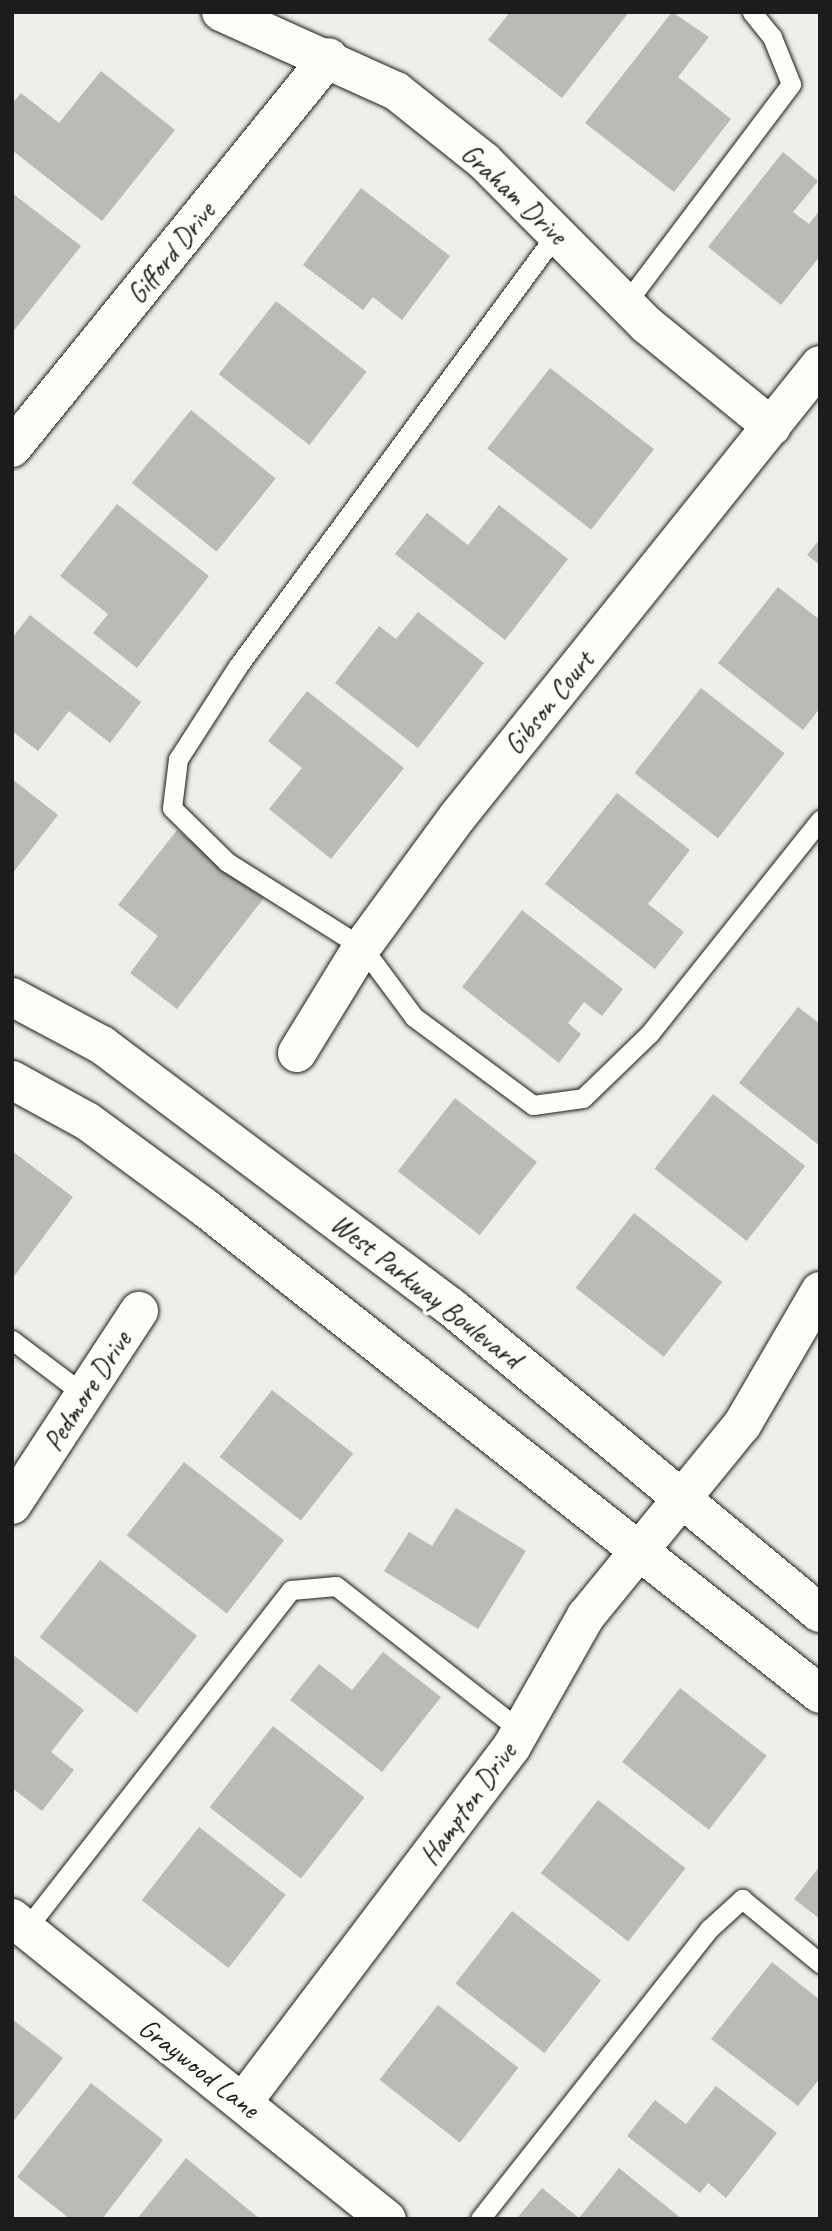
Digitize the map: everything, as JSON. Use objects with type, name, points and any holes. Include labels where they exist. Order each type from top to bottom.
[{"type":"street","name":"Graham Drive","points":[[221,12],[329,57],[396,92],[484,161],[625,303],[772,427]]},
{"type":"street","name":"Gifford Drive","points":[[12,449],[329,57]]},
{"type":"street","name":"Gibson Court","points":[[297,1054],[362,947],[458,816],[820,365]]},
{"type":"street","name":"West Parkway Boulevard","points":[[12,997],[102,1045],[172,1094],[451,1307],[820,1613]]},
{"type":"street","points":[[12,1080],[87,1121],[204,1207],[820,1694]]},
{"type":"street","name":"Hampton Drive","points":[[243,2102],[521,1731],[586,1616],[742,1425],[820,1291]]},
{"type":"street","name":"Pedmore Drive","points":[[12,1505],[86,1396],[139,1311]]},
{"type":"street","name":"Graywood Lane","points":[[19,1923],[387,2219]]},
{"type":"lane","points":[[625,303],[791,84],[772,37],[752,12]]},
{"type":"lane","points":[[557,233],[238,666],[178,759],[172,808],[227,862],[362,947],[414,1017],[533,1105],[583,1098],[650,1033],[820,820]]},
{"type":"lane","points":[[12,1340],[86,1396]]},
{"type":"lane","points":[[19,1923],[291,1590],[336,1586],[521,1731]]},
{"type":"lane","points":[[481,2219],[709,1929],[742,1899],[820,1963]]},
{"type":"building","points":[[510,12],[629,12],[562,98],[488,40]]},
{"type":"building","points":[[672,12],[709,37],[678,77],[731,119],[674,192],[585,123]]},
{"type":"building","points":[[101,71],[175,130],[102,221],[12,150],[12,104],[21,93],[59,123]]},
{"type":"building","points":[[783,152],[818,181],[793,212],[809,224],[820,210],[820,256],[781,305],[708,247]]},
{"type":"building","points":[[361,188],[450,256],[402,320],[373,297],[363,310],[303,265]]},
{"type":"building","points":[[12,193],[81,246],[12,333]]},
{"type":"building","points":[[276,301],[367,372],[309,445],[219,374]]},
{"type":"building","points":[[550,368],[654,449],[591,530],[487,448]]},
{"type":"building","points":[[191,410],[276,479],[217,552],[132,483]]},
{"type":"building","points":[[117,504],[209,576],[137,668],[93,633],[108,614],[60,576]]},
{"type":"building","points":[[499,505],[568,559],[505,640],[395,554],[427,513],[468,545]]},
{"type":"building","points":[[820,539],[820,565],[807,555]]},
{"type":"building","points":[[778,587],[820,620],[820,708],[803,730],[718,663]]},
{"type":"building","points":[[418,612],[484,663],[418,748],[335,683],[379,626],[396,639]]},
{"type":"building","points":[[30,615],[141,702],[110,743],[69,711],[38,751],[12,731],[12,638]]},
{"type":"building","points":[[701,688],[785,753],[718,838],[635,773]]},
{"type":"building","points":[[307,691],[404,768],[331,859],[269,809],[302,768],[268,741]]},
{"type":"building","points":[[12,779],[58,815],[12,874]]},
{"type":"building","points":[[617,793],[690,850],[648,904],[684,932],[655,969],[545,884]]},
{"type":"building","points":[[177,830],[264,898],[177,1009],[130,973],[158,936],[118,905]]},
{"type":"building","points":[[522,910],[623,989],[602,1016],[584,1002],[568,1023],[581,1034],[559,1063],[462,987]]},
{"type":"building","points":[[798,1007],[820,1024],[820,1146],[739,1083]]},
{"type":"building","points":[[713,1094],[805,1166],[747,1241],[655,1169]]},
{"type":"building","points":[[455,1098],[537,1162],[480,1235],[398,1171]]},
{"type":"building","points":[[12,1151],[73,1197],[12,1279]]},
{"type":"building","points":[[634,1213],[722,1282],[664,1357],[576,1288]]},
{"type":"building","points":[[272,1390],[353,1453],[301,1520],[220,1457]]},
{"type":"building","points":[[184,1462],[284,1540],[227,1613],[127,1535]]},
{"type":"building","points":[[456,1508],[526,1551],[478,1629],[384,1571],[409,1532],[432,1546]]},
{"type":"building","points":[[100,1560],[197,1636],[137,1713],[40,1637]]},
{"type":"building","points":[[383,1652],[441,1697],[382,1772],[290,1700],[319,1664],[352,1690]]},
{"type":"building","points":[[12,1654],[84,1710],[51,1752],[74,1770],[42,1811],[12,1788]]},
{"type":"building","points":[[680,1688],[767,1756],[709,1830],[622,1762]]},
{"type":"building","points":[[273,1726],[364,1797],[301,1879],[210,1807]]},
{"type":"building","points":[[598,1800],[685,1868],[628,1942],[541,1873]]},
{"type":"building","points":[[199,1827],[286,1895],[228,1968],[142,1900]]},
{"type":"building","points":[[820,1866],[820,1919],[794,1899]]},
{"type":"building","points":[[512,1911],[601,1981],[544,2053],[455,1983]]},
{"type":"building","points":[[772,1962],[820,2000],[820,2078],[798,2106],[711,2039]]},
{"type":"building","points":[[438,2005],[518,2068],[460,2143],[380,2080]]},
{"type":"building","points":[[12,2019],[63,2058],[12,2123]]},
{"type":"building","points":[[91,2083],[163,2140],[102,2219],[70,2219],[17,2177]]},
{"type":"building","points":[[716,2086],[777,2133],[726,2198],[708,2183],[700,2193],[627,2136],[655,2100],[686,2124]]},
{"type":"building","points":[[186,2158],[260,2219],[137,2219]]},
{"type":"building","points":[[619,2168],[682,2219],[520,2219],[518,2217],[542,2188],[579,2218]]}]
